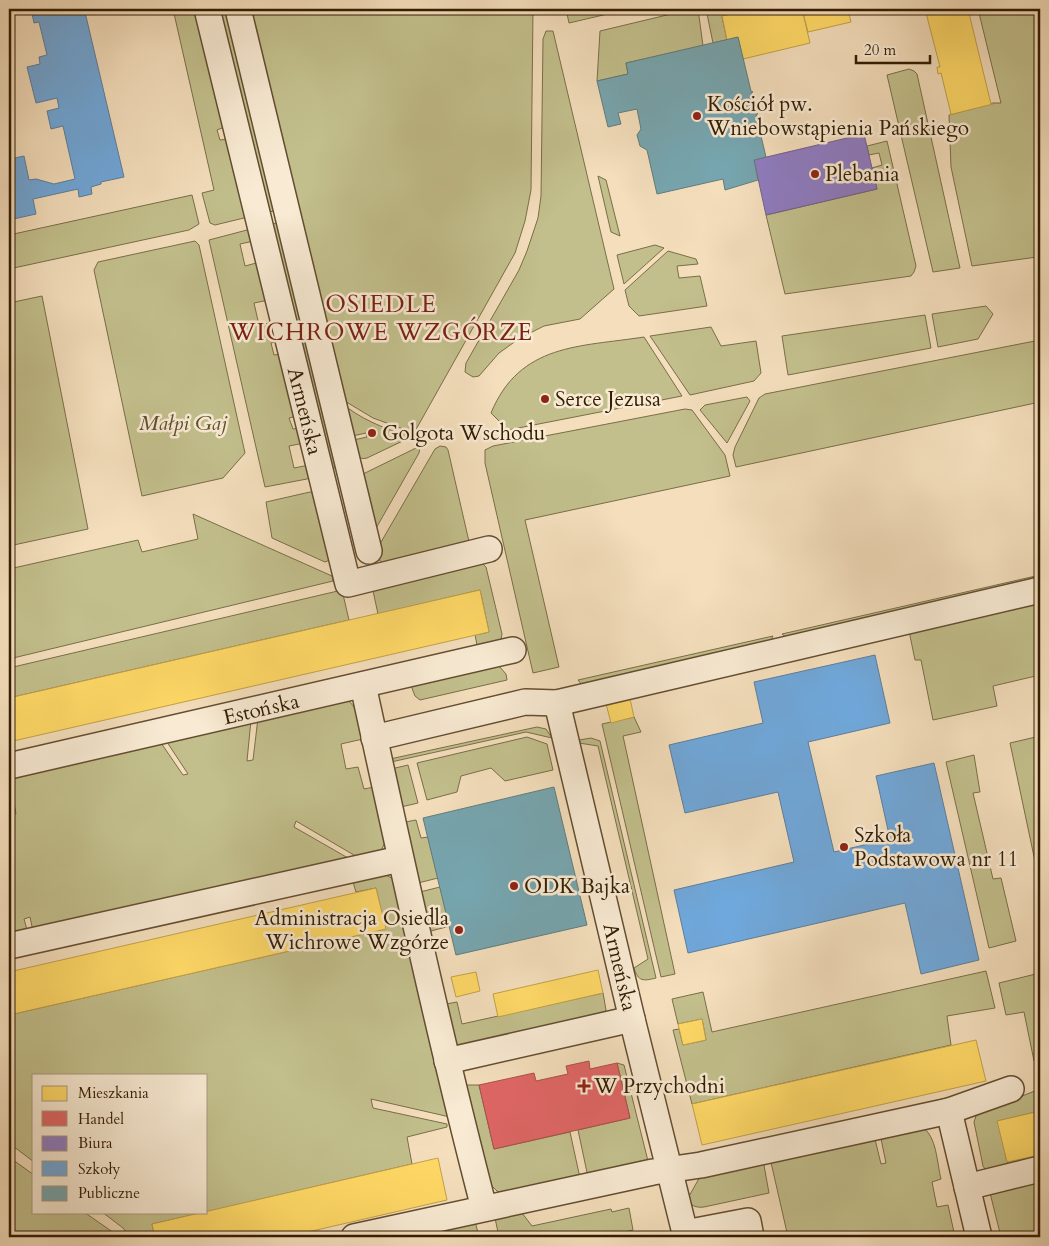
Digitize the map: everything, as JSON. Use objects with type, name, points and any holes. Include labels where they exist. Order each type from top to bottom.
[{"type":"street","name":"Armeńska","points":[[207,9],[348,584],[488,550]]},
{"type":"street","name":"Armeńska","points":[[238,9],[369,551]]},
{"type":"street","points":[[374,738],[563,692],[1040,590]]},
{"type":"street","name":"Estońska","points":[[9,766],[363,686],[512,650]]},
{"type":"street","points":[[363,686],[400,858],[453,1060],[462,1124],[484,1208]]},
{"type":"street","name":"Armeńska","points":[[563,692],[632,1019],[685,1235],[748,1221],[752,1237]]},
{"type":"street","points":[[9,946],[400,858]]},
{"type":"street","points":[[453,1060],[632,1019]]},
{"type":"street","points":[[354,1237],[949,1111],[1011,1089]]},
{"type":"street","points":[[949,1111],[979,1237]]},
{"type":"street","points":[[967,1186],[1040,1169]]},
{"type":"green space","points":[[173,9],[198,9],[227,126],[217,130],[220,140],[230,139],[248,212],[244,218],[215,225],[210,223],[202,193],[214,190]]},
{"type":"green space","points":[[216,9],[230,9],[274,211],[269,212]]},
{"type":"green space","points":[[244,9],[533,9],[531,190],[525,221],[515,253],[414,433],[373,418],[338,397]]},
{"type":"green space","points":[[566,9],[629,9],[569,23]]},
{"type":"green space","points":[[698,9],[703,46],[626,63],[628,74],[597,81],[600,31]]},
{"type":"green space","points":[[706,9],[733,9],[733,14],[722,17],[727,40],[713,43]]},
{"type":"green space","points":[[978,9],[1040,9],[1040,261],[1037,257],[972,266],[951,167],[949,115],[993,103],[1001,103]]},
{"type":"green space","points":[[546,31],[553,31],[614,289],[580,319],[544,326],[520,338],[499,353],[479,376],[473,377],[465,372],[466,363],[519,270],[538,218],[541,196],[543,39]]},
{"type":"green space","points":[[909,69],[917,74],[960,268],[933,272],[887,75]]},
{"type":"green space","points":[[887,141],[916,266],[914,272],[911,276],[785,294],[766,215],[877,189],[872,168],[882,165],[879,153],[869,155],[867,146]]},
{"type":"green space","points":[[598,176],[606,180],[620,236],[611,232]]},
{"type":"green space","points":[[192,195],[199,224],[189,230],[9,269],[9,235]]},
{"type":"green space","points":[[278,223],[337,468],[330,468],[271,227]]},
{"type":"green space","points":[[247,230],[253,234],[254,241],[240,244],[245,266],[260,262],[269,300],[254,303],[259,325],[275,322],[279,341],[271,343],[274,355],[282,354],[297,416],[289,418],[293,429],[300,428],[304,443],[289,446],[294,468],[309,465],[309,478],[307,479],[265,487],[209,240]]},
{"type":"green space","name":"Małpi Gaj","points":[[195,241],[199,245],[245,453],[223,478],[142,496],[94,270],[98,262]]},
{"type":"green space","points":[[655,245],[664,248],[624,284],[617,255]]},
{"type":"green space","points":[[668,251],[696,259],[698,264],[677,266],[679,278],[700,276],[707,306],[639,316],[629,306],[625,290]]},
{"type":"green space","points":[[42,296],[88,529],[9,546],[9,303]]},
{"type":"green space","points":[[986,306],[993,314],[978,339],[938,347],[932,314]]},
{"type":"green space","points":[[925,315],[931,348],[788,375],[782,336]]},
{"type":"green space","points":[[711,327],[721,346],[756,341],[761,373],[754,381],[690,395],[650,336]]},
{"type":"green space","points":[[644,337],[682,396],[508,430],[491,413],[503,390],[518,373],[535,361],[554,352],[575,347]]},
{"type":"green space","points":[[1040,340],[1040,402],[736,467],[733,455],[735,447],[759,398],[765,394]]},
{"type":"green space","points":[[747,397],[750,401],[727,443],[700,410],[705,405]]},
{"type":"green space","points":[[339,401],[363,418],[409,438],[367,458],[360,458],[355,454],[349,441],[367,437],[366,433],[348,437]]},
{"type":"green space","points":[[685,409],[692,410],[725,455],[730,476],[525,520],[559,667],[533,673],[485,463],[485,450],[493,446]]},
{"type":"green space","points":[[440,446],[446,447],[448,450],[470,546],[385,565],[378,559],[377,549],[435,449]]},
{"type":"green space","points":[[416,448],[420,448],[419,453],[375,530],[361,475]]},
{"type":"green space","points":[[313,492],[330,560],[325,562],[272,538],[266,502]]},
{"type":"green space","points":[[193,514],[332,576],[333,581],[9,659],[9,569],[138,540],[142,552],[198,539]]},
{"type":"green space","points":[[482,563],[486,567],[502,634],[501,640],[478,650],[475,635],[489,632],[480,590],[378,614],[372,586]]},
{"type":"green space","points":[[1040,575],[1040,582],[788,639],[782,634]]},
{"type":"green space","points":[[342,590],[349,620],[9,698],[9,668]]},
{"type":"green space","points":[[1040,602],[1040,675],[993,686],[997,706],[933,720],[921,660],[915,660],[909,631]]},
{"type":"green space","points":[[773,636],[770,643],[583,686],[578,680]]},
{"type":"green space","points":[[499,666],[506,674],[507,680],[420,700],[415,696],[410,683]]},
{"type":"green space","points":[[346,699],[356,711],[363,739],[341,744],[346,769],[358,767],[364,789],[374,787],[386,840],[381,851],[364,861],[296,821],[294,827],[355,862],[34,936],[30,917],[24,919],[29,937],[9,942],[9,812],[10,816],[16,814],[9,775],[159,740],[183,775],[188,774],[165,739],[251,720],[247,761],[253,760],[258,718]]},
{"type":"green space","points":[[634,717],[641,732],[623,736],[675,974],[661,977],[602,724]]},
{"type":"green space","points":[[537,727],[546,729],[552,738],[526,732],[391,762],[390,759]]},
{"type":"green space","points":[[1040,736],[1040,885],[1010,743]]},
{"type":"green space","points":[[527,737],[547,744],[553,770],[505,781],[491,768],[461,776],[457,792],[427,800],[417,763]]},
{"type":"green space","points":[[591,738],[600,741],[656,978],[642,979],[637,976],[634,968],[648,959],[598,746],[579,743],[579,740]]},
{"type":"green space","points":[[974,755],[980,792],[973,793],[993,879],[1001,878],[1016,941],[989,948],[946,762]]},
{"type":"green space","points":[[408,765],[418,803],[401,807],[387,770]]},
{"type":"green space","points":[[416,820],[421,838],[428,837],[438,878],[414,884],[400,823]]},
{"type":"green space","points":[[386,875],[395,880],[450,1117],[371,1099],[373,1108],[447,1124],[447,1127],[407,1137],[412,1164],[208,1212],[208,1074],[32,1074],[32,1160],[9,1143],[9,1015],[385,929],[376,888],[356,892],[352,879]]},
{"type":"green space","points":[[440,887],[450,926],[431,931],[425,927],[416,893]]},
{"type":"green space","points":[[986,971],[995,1008],[947,1016],[951,1045],[692,1104],[673,1030],[679,1029],[683,1045],[706,1040],[702,1019],[678,1024],[672,999],[703,992],[712,1032]]},
{"type":"green space","points":[[1040,973],[1040,1056],[1034,1061],[1024,1012],[1006,1015],[999,983]]},
{"type":"green space","points":[[603,993],[606,1010],[601,1016],[460,1048],[453,1041],[446,1004],[457,1002],[462,1024]]},
{"type":"green space","points":[[617,1063],[624,1065],[649,1165],[588,1177],[578,1130],[630,1118]]},
{"type":"green space","points":[[463,1085],[479,1085],[494,1149],[570,1132],[580,1178],[505,1194],[497,1191],[491,1185]]},
{"type":"green space","points":[[1040,1089],[1040,1111],[998,1121],[1007,1162],[1013,1167],[987,1172],[983,1166],[974,1122],[976,1116],[981,1112]]},
{"type":"green space","points":[[922,1127],[927,1131],[934,1143],[941,1179],[932,1182],[937,1207],[948,1205],[955,1237],[788,1237],[770,1158],[874,1135],[881,1164],[886,1163],[880,1134]]},
{"type":"green space","points":[[9,1157],[32,1174],[32,1214],[87,1214],[114,1233],[96,1237],[9,1237]]},
{"type":"green space","points":[[763,1160],[769,1193],[704,1207],[694,1206],[690,1203],[688,1198],[701,1175]]},
{"type":"green space","points":[[1040,1176],[1040,1237],[1001,1237],[990,1193]]},
{"type":"green space","points":[[629,1208],[633,1230],[601,1237],[499,1237],[495,1218],[522,1213],[532,1226],[611,1209],[612,1212]]},
{"type":"green space","points":[[105,1214],[196,1214],[152,1224],[155,1237],[130,1237],[123,1228]]},
{"type":"green space","points":[[474,1217],[479,1237],[433,1237],[443,1224]]},
{"type":"building: Mieszkania","points":[[754,9],[802,9],[810,43],[743,59],[738,37],[727,40],[722,16]]},
{"type":"building: Mieszkania","points":[[802,9],[848,9],[851,22],[808,32]]},
{"type":"building: Mieszkania","points":[[925,9],[968,9],[991,104],[993,104],[949,115],[951,114],[941,73],[938,74],[937,67],[940,67]]},
{"type":"building: Mieszkania","points":[[480,590],[489,632],[9,742],[9,698]]},
{"type":"building: Mieszkania","points":[[629,694],[634,717],[611,723],[605,700]]},
{"type":"building: Mieszkania","points":[[376,888],[386,929],[9,1015],[9,972]]},
{"type":"building: Mieszkania","points":[[598,970],[603,993],[498,1017],[493,994]]},
{"type":"building: Mieszkania","points":[[476,972],[480,991],[456,997],[451,977]]},
{"type":"building: Mieszkania","points":[[702,1019],[706,1040],[683,1045],[678,1024]]},
{"type":"building: Mieszkania","points":[[976,1040],[986,1081],[702,1145],[692,1104]]},
{"type":"building: Mieszkania","points":[[1040,1111],[1040,1155],[1007,1162],[997,1121]]},
{"type":"building: Mieszkania","points":[[438,1158],[447,1200],[286,1237],[155,1237],[152,1224],[195,1214],[208,1214],[208,1211]]},
{"type":"building: Handel","points":[[589,1061],[590,1069],[617,1063],[630,1118],[494,1149],[479,1085],[534,1073],[536,1081],[568,1074],[566,1066]]},
{"type":"building: Biura","name":"Plebania","points":[[864,134],[877,189],[766,215],[754,160]]},
{"type":"building: Szkoły","points":[[31,9],[90,9],[90,11],[85,12],[124,177],[101,182],[101,184],[91,187],[92,194],[79,197],[78,189],[33,199],[36,214],[9,220],[9,184],[15,183],[10,159],[24,156],[29,180],[36,179],[54,184],[75,179],[63,126],[51,129],[47,111],[59,108],[57,98],[36,103],[27,67],[40,64],[39,57],[47,55],[39,22],[34,23]]},
{"type":"building: Szkoły","points":[[875,655],[890,723],[808,742],[834,852],[890,839],[876,776],[934,763],[979,960],[921,974],[905,903],[688,953],[674,890],[794,862],[778,792],[685,813],[669,745],[763,723],[754,682]]},
{"type":"building: Publiczne","name":"Kościół pw. Wniebowstąpienia Pańskiego","points":[[738,37],[751,91],[753,92],[751,93],[752,97],[754,96],[753,102],[757,108],[755,109],[758,114],[756,114],[757,118],[759,118],[758,123],[763,135],[761,136],[766,157],[754,160],[758,180],[725,190],[723,179],[657,194],[647,150],[640,146],[637,135],[641,129],[637,109],[618,113],[621,124],[608,127],[597,81],[628,74],[626,63]]},
{"type":"building: Publiczne","points":[[554,787],[587,925],[456,955],[423,818]]},
{"type":"place","name":"Kościół pw. Wniebowstąpienia Pańskiego","points":[[697,116]]},
{"type":"place","name":"Plebania","points":[[815,174]]},
{"type":"place","name":"Serce Jezusa","points":[[545,399]]},
{"type":"place","name":"Golgota Wschodu","points":[[372,433]]},
{"type":"place","name":"Szkoła Podstawowa nr 11","points":[[844,847]]},
{"type":"place","name":"ODK Bajka","points":[[514,886]]},
{"type":"place","name":"Administracja Osiedla Wichrowe Wzgórze","points":[[459,930]]},
{"type":"place","name":"W Przychodni","points":[[584,1086]]},
{"type":"district","name":"OSIEDLE WICHROWE WZGÓRZE","points":[[381,318]]}]
